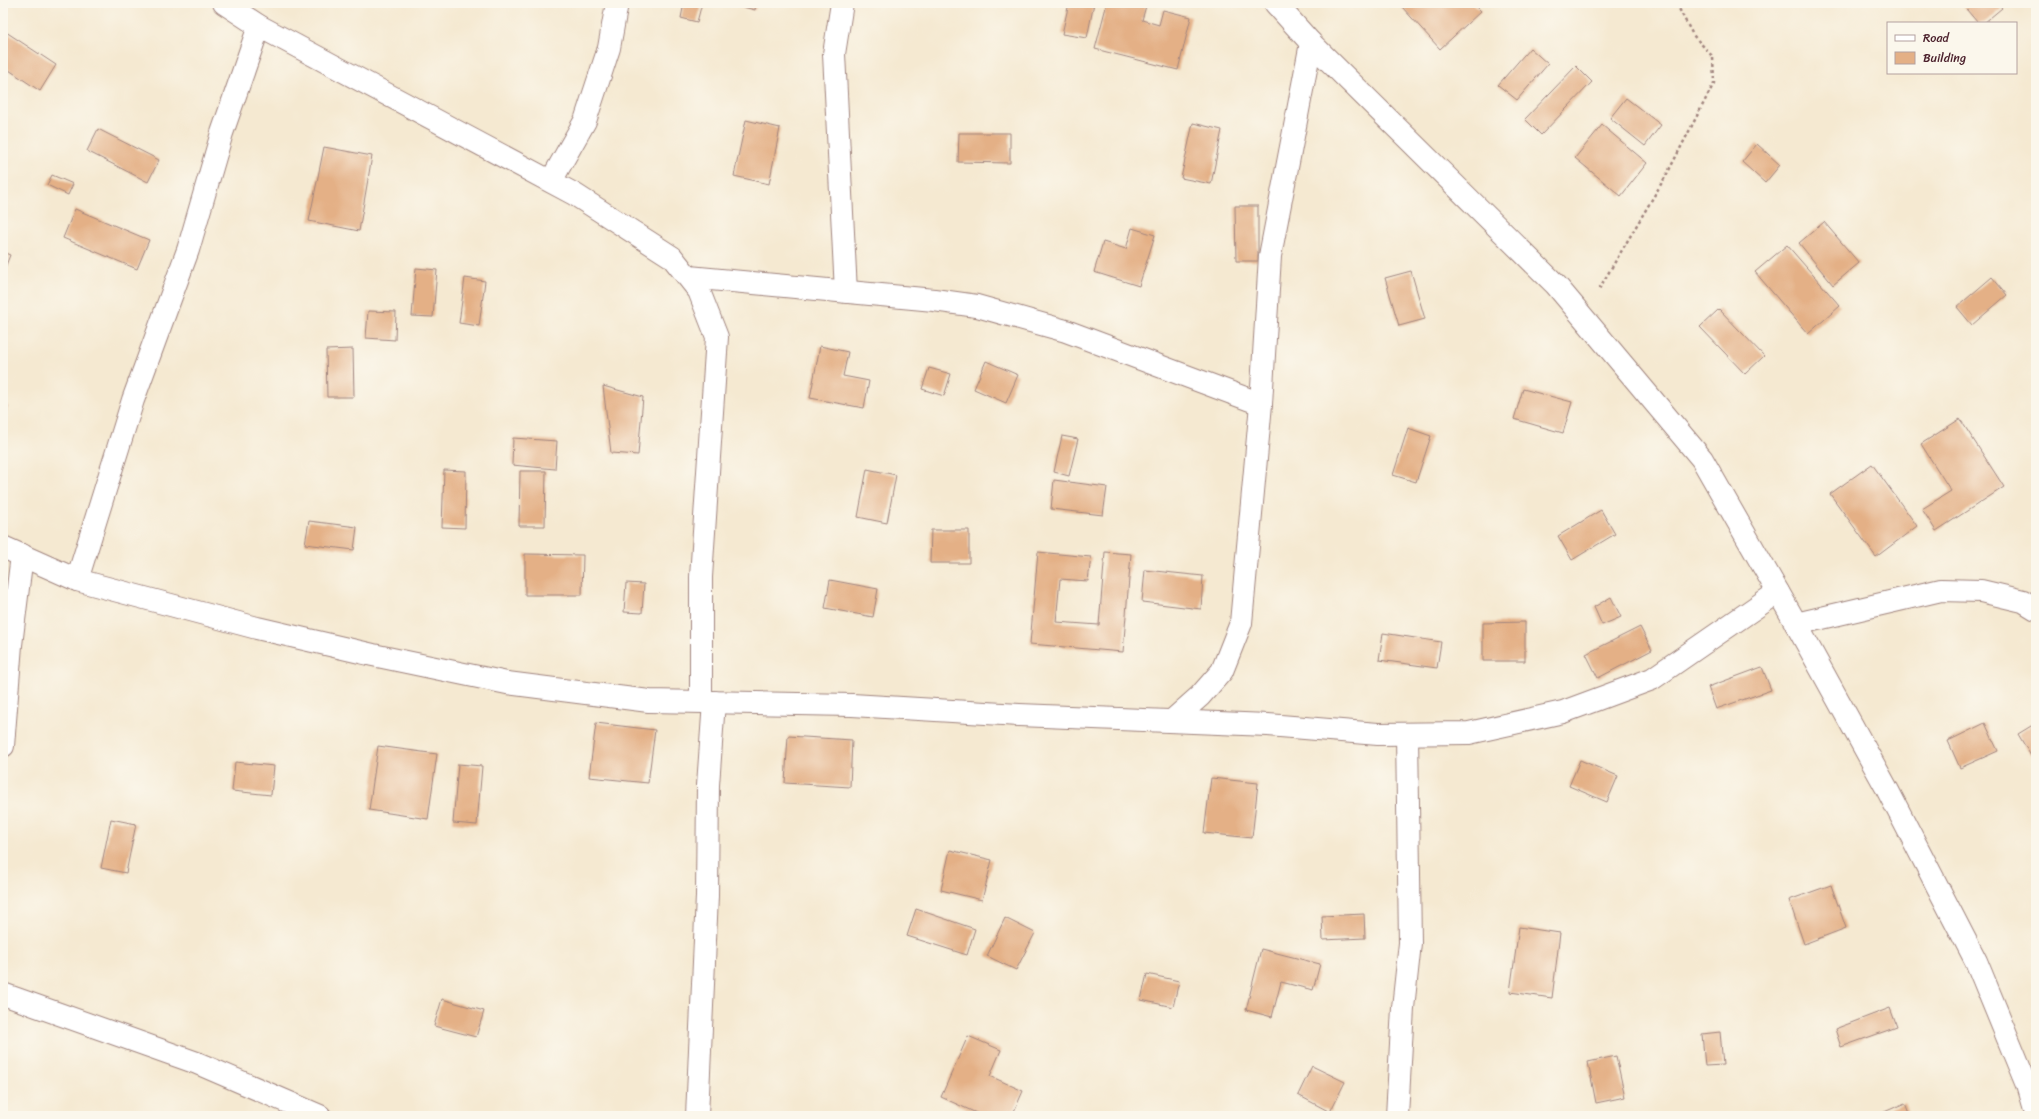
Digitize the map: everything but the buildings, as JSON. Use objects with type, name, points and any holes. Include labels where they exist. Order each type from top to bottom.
[{"type":"street","points":[[224,3],[259,26],[551,182],[672,257],[699,291],[717,337],[700,578],[708,702],[708,785],[707,896],[697,1116]]},
{"type":"street","points":[[551,182],[585,121],[609,48],[616,3]]},
{"type":"street","points":[[842,3],[834,54],[846,292]]},
{"type":"street","points":[[1275,3],[1311,43],[1556,285],[1702,460],[1778,592],[1886,787],[1976,961],[2027,1085],[2036,1116]]},
{"type":"street","points":[[77,580],[133,400],[188,250],[222,133],[259,26]]},
{"type":"street","points":[[1173,720],[1200,696],[1222,671],[1241,623],[1261,404],[1270,256],[1311,43]]},
{"type":"street","points":[[689,277],[977,306],[1066,331],[1261,404]]},
{"type":"street","points":[[3,746],[11,645],[13,551],[77,580],[257,628],[373,655],[507,683],[649,700],[852,704],[1019,715],[1268,724],[1378,734],[1476,732],[1564,712],[1652,679],[1778,592]]},
{"type":"street","points":[[1796,624],[1941,590],[1981,591],[2023,602],[2036,609]]},
{"type":"street","points":[[1398,1116],[1403,1008],[1410,943],[1407,734]]},
{"type":"street","points":[[3,994],[197,1063],[320,1116]]},
{"type":"path","points":[[1582,316],[1667,174],[1714,83],[1712,57],[1693,34],[1676,3]]}]
